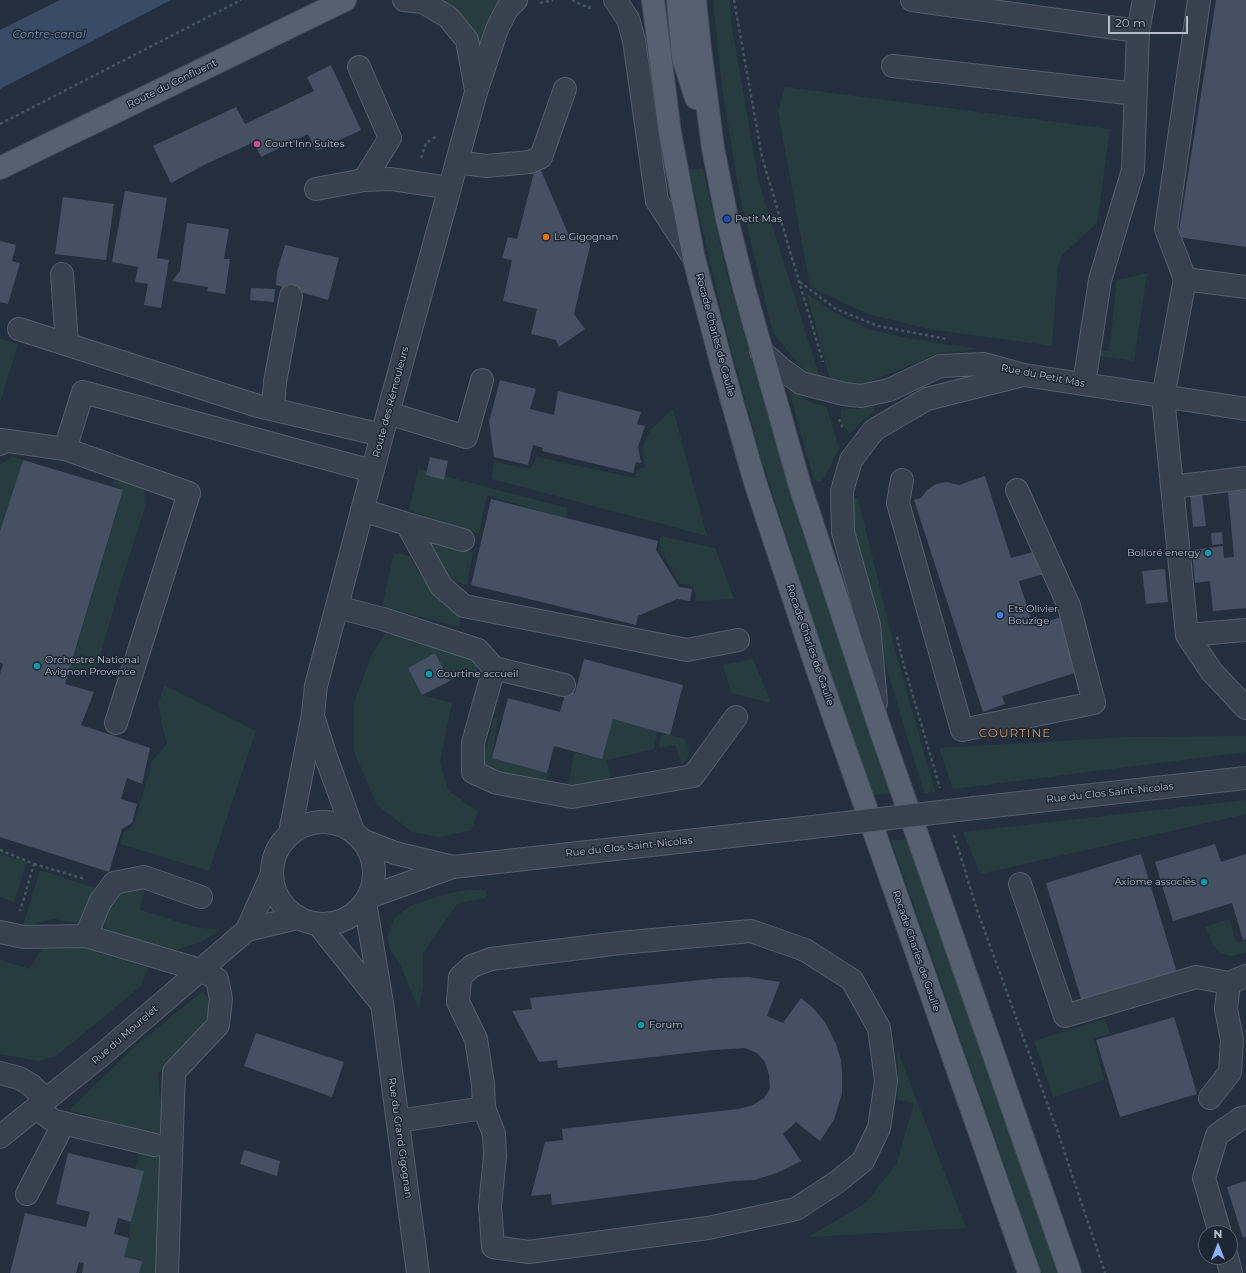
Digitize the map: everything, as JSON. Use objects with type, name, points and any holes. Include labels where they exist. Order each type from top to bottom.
[{"type":"main road","name":"Route du Confluent","points":[[0,168],[345,0]]},
{"type":"main road","name":"Rocade Charles de Gaulle","points":[[653,0],[670,133],[694,259],[755,482],[805,632],[1029,1273]]},
{"type":"main road","points":[[678,0],[682,57],[713,148]]},
{"type":"main road","points":[[695,0],[713,148],[727,219],[761,351],[800,486],[878,723],[1070,1273]]},
{"type":"street","points":[[404,0],[423,2],[448,17],[467,40],[476,92]]},
{"type":"street","name":"Route des Rémouleurs","points":[[290,833],[313,714],[316,686],[372,471],[476,92],[497,29],[507,9],[516,0]]},
{"type":"street","points":[[616,0],[628,19],[634,40],[657,201],[694,259]]},
{"type":"street","points":[[912,0],[1138,31]]},
{"type":"street","points":[[1084,384],[1100,280],[1133,170],[1138,31],[1144,0]]},
{"type":"street","points":[[1199,0],[1166,229],[1185,279],[1163,396],[1187,635],[1212,672],[1246,708]]},
{"type":"street","points":[[893,66],[1136,94]]},
{"type":"street","points":[[359,67],[390,138],[364,180]]},
{"type":"street","points":[[457,162],[486,166],[530,162],[541,157],[565,89]]},
{"type":"street","points":[[316,189],[364,180],[391,179],[450,188]]},
{"type":"street","points":[[62,274],[67,344]]},
{"type":"street","points":[[1185,279],[1246,287]]},
{"type":"street","points":[[274,409],[275,382],[291,296]]},
{"type":"street","points":[[19,329],[258,406],[382,435]]},
{"type":"street","name":"Rue du Petit Mas","points":[[761,351],[801,383],[844,394],[861,396],[889,390],[940,366],[984,364],[1024,375],[1246,410]]},
{"type":"street","points":[[878,723],[869,625],[843,532],[842,491],[851,460],[874,430],[927,399],[1024,375]]},
{"type":"street","points":[[388,413],[466,437],[482,380]]},
{"type":"street","points":[[65,449],[83,392],[372,471]]},
{"type":"street","points":[[0,444],[1,440],[65,449],[189,493],[116,723]]},
{"type":"street","points":[[1172,487],[1246,478]]},
{"type":"street","points":[[902,480],[898,503],[962,730],[1094,703],[1069,606],[1017,490]]},
{"type":"street","points":[[362,510],[463,540]]},
{"type":"street","points":[[407,524],[441,586],[464,606],[687,650],[738,640]]},
{"type":"street","points":[[337,607],[384,619],[478,650],[494,668],[564,685]]},
{"type":"street","points":[[1187,635],[1246,630]]},
{"type":"street","points":[[494,668],[472,743],[473,772],[497,783],[572,797],[693,776],[736,717]]},
{"type":"street","points":[[313,714],[326,757],[359,836],[371,854],[374,869],[374,883],[367,900],[356,913],[344,920],[332,924],[307,922],[297,918],[287,910],[279,900],[274,889],[271,876],[272,860],[279,846],[290,833],[304,825],[321,822],[338,824],[359,836]]},
{"type":"street","name":"Rue du Clos Saint-Nicolas","points":[[367,900],[453,867],[1246,778]]},
{"type":"street","name":"Rue du Clos Saint-Nicolas","points":[[359,836],[395,853],[453,867]]},
{"type":"street","name":"Rue du Mourelet","points":[[2,1131],[41,1104],[104,1053],[247,930],[271,876]]},
{"type":"street","points":[[86,936],[100,902],[114,883],[144,877],[201,897]]},
{"type":"street","points":[[1020,884],[1064,1016],[1196,977],[1237,980],[1226,1009],[1232,1040],[1230,1072],[1210,1098]]},
{"type":"street","name":"Rue du Grand Gigognan","points":[[367,900],[418,1273]]},
{"type":"street","name":"Rue du Mourelet","points":[[247,930],[297,918]]},
{"type":"street","points":[[318,924],[382,1004]]},
{"type":"street","points":[[751,931],[805,950],[852,980],[879,1028],[886,1081],[879,1128],[863,1161],[837,1182],[796,1209],[708,1228],[529,1252],[493,1247],[490,1206],[495,1156],[494,1134],[484,1108],[484,1084],[476,1039],[458,1002],[460,977],[472,966],[491,959],[620,943],[751,931]]},
{"type":"street","points":[[6,933],[24,937],[86,936],[200,970],[217,979],[221,999],[218,1025],[174,1072],[167,1273]]},
{"type":"street","points":[[0,1073],[19,1078],[31,1085],[41,1104],[54,1120],[155,1145]]},
{"type":"street","points":[[398,1121],[484,1108]]},
{"type":"street","points":[[1218,1225],[1204,1178],[1217,1135],[1241,1118],[1246,1117]]},
{"type":"street","points":[[26,1194],[64,1123]]},
{"type":"path","points":[[0,124],[241,0]]},
{"type":"path","points":[[572,0],[589,8]]},
{"type":"path","points":[[734,0],[762,157],[825,368]]},
{"type":"path","points":[[895,632],[942,794]]},
{"type":"path","points":[[953,830],[977,910],[1058,1132],[1105,1273]]},
{"type":"path","points":[[0,850],[34,864],[111,887]]},
{"type":"path","points":[[6,933],[34,864]]},
{"type":"green space","points":[[440,0],[499,0],[496,3],[485,45],[476,45],[464,19],[450,6]]},
{"type":"green space","points":[[713,0],[730,0],[732,28],[759,183],[820,378],[811,379],[773,333],[740,197],[722,88]]},
{"type":"green space","points":[[785,87],[1110,129],[1097,223],[1063,254],[1058,266],[1052,346],[929,329],[868,314],[810,287],[778,111]]},
{"type":"green space","points":[[703,168],[727,275],[800,526],[896,793],[873,795],[844,719],[760,454],[726,330],[689,170]]},
{"type":"green space","points":[[1147,273],[1134,361],[1093,355],[1093,351],[1109,351],[1117,280]]},
{"type":"green space","points":[[807,294],[834,312],[868,329],[912,339],[980,349],[939,353],[863,384],[838,384],[830,379]]},
{"type":"green space","points":[[0,339],[18,344],[0,403]]},
{"type":"green space","points":[[789,390],[810,402],[826,406],[839,448],[825,477],[820,482],[814,480]]},
{"type":"green space","points":[[873,406],[875,411],[863,420],[850,434],[841,423],[841,408],[858,409]]},
{"type":"green space","points":[[673,409],[707,536],[492,479],[494,462],[530,469],[537,457],[635,478],[639,469],[645,467],[642,449],[650,430]]},
{"type":"green space","points":[[12,457],[23,460],[0,531],[0,465]]},
{"type":"green space","points":[[418,469],[567,508],[565,518],[487,495],[479,534],[409,510]]},
{"type":"green space","points":[[125,480],[144,488],[145,507],[121,582],[94,677],[70,669],[123,491],[111,482]]},
{"type":"green space","points":[[852,498],[858,498],[894,646],[935,792],[924,793],[888,673],[853,534]]},
{"type":"green space","points":[[660,536],[715,548],[734,599],[697,601],[693,586],[680,584],[660,550]]},
{"type":"green space","points":[[431,540],[473,552],[467,585],[447,580],[427,544]]},
{"type":"green space","points":[[394,554],[410,556],[417,570],[437,598],[462,608],[459,627],[382,606]]},
{"type":"green space","points":[[386,633],[472,655],[478,671],[450,681],[435,653],[408,668],[422,695],[452,703],[440,761],[448,790],[478,812],[471,830],[439,837],[412,832],[377,805],[354,752],[354,703],[371,656]]},
{"type":"green space","points":[[753,659],[771,703],[731,693],[723,665]]},
{"type":"green space","points":[[164,685],[256,731],[209,871],[120,844],[124,832],[134,825],[152,761],[167,744],[161,721],[159,703]]},
{"type":"green space","points":[[494,717],[498,717],[492,758],[550,773],[546,780],[539,782],[489,769],[485,765],[484,759]]},
{"type":"green space","points":[[613,719],[657,731],[654,749],[607,760],[611,780],[568,788],[574,753],[602,758]]},
{"type":"green space","points":[[661,734],[684,739],[688,746],[689,754],[687,760],[681,764],[676,745],[659,748]]},
{"type":"green space","points":[[1246,736],[1246,752],[953,789],[939,748],[1130,737]]},
{"type":"green space","points":[[1246,800],[1246,814],[980,874],[963,832]]},
{"type":"green space","points":[[891,840],[910,840],[1058,1273],[1042,1273]]},
{"type":"green space","points":[[0,854],[27,862],[14,902],[0,897]]},
{"type":"green space","points":[[40,870],[95,888],[84,925],[55,919],[23,926]]},
{"type":"green space","points":[[146,885],[140,910],[195,927],[221,930],[200,942],[179,949],[165,950],[108,931],[105,925],[104,904],[109,894]]},
{"type":"green space","points":[[468,890],[486,890],[486,898],[458,903],[423,953],[423,987],[419,1010],[400,964],[389,947],[388,937],[394,918],[410,906],[446,894]]},
{"type":"green space","points":[[1229,919],[1236,942],[1246,941],[1246,952],[1231,956],[1220,953],[1214,946],[1205,927]]},
{"type":"green space","points":[[72,944],[148,968],[141,986],[56,1056],[39,1061],[0,1054],[0,960],[30,969],[44,945]]},
{"type":"green space","points":[[203,991],[213,1004],[191,1048],[158,1073],[163,1137],[69,1110],[140,1042]]},
{"type":"green space","points":[[1105,1019],[1110,1033],[1094,1039],[1104,1080],[1053,1097],[1034,1041]]},
{"type":"green space","points":[[898,1052],[966,1228],[808,1237],[866,1203],[897,1163],[914,1103],[898,1100]]},
{"type":"green space","points":[[139,1150],[163,1157],[155,1273],[139,1273],[124,1257],[143,1171],[135,1169]]},
{"type":"water","name":"Contre-canal","points":[[60,0],[171,0],[0,89],[0,30]]},
{"type":"building","points":[[1216,0],[1246,0],[1246,247],[1178,237]]},
{"type":"building","points":[[331,65],[361,130],[316,151],[308,134],[261,157],[254,142],[206,164],[171,183],[153,146],[236,107],[245,124],[314,91],[307,77]]},
{"type":"building","points":[[537,161],[570,238],[575,235],[583,236],[589,242],[590,246],[574,314],[585,329],[559,347],[556,340],[531,334],[537,309],[503,301],[512,260],[502,258],[508,237],[517,239]]},
{"type":"building","points":[[125,191],[167,198],[157,258],[169,260],[161,308],[144,305],[148,284],[135,282],[138,267],[112,262]]},
{"type":"building","points":[[63,197],[114,204],[106,260],[55,254]]},
{"type":"building","points":[[187,223],[229,229],[224,259],[230,259],[225,294],[207,291],[208,287],[172,281],[180,271]]},
{"type":"building","points":[[0,241],[16,245],[12,261],[20,263],[8,304],[0,302]]},
{"type":"building","points":[[285,245],[339,258],[328,300],[276,285],[277,272]]},
{"type":"building","points":[[251,288],[275,289],[274,302],[250,300]]},
{"type":"building","points":[[500,380],[536,389],[530,409],[554,415],[558,391],[641,412],[637,424],[645,426],[638,447],[641,463],[636,462],[633,473],[542,451],[543,448],[533,445],[528,465],[494,457],[489,422]]},
{"type":"building","points":[[430,457],[448,461],[444,480],[426,475]]},
{"type":"building","name":"Orchestre National Avignon Provence","points":[[23,460],[123,490],[65,684],[94,692],[81,725],[150,748],[142,784],[127,778],[121,799],[137,804],[132,823],[122,829],[109,872],[0,837],[0,674],[3,664],[0,662],[0,531]]},
{"type":"building","points":[[985,476],[1011,558],[1037,551],[1044,574],[1019,581],[1033,626],[1061,617],[1078,672],[1002,696],[1005,704],[983,712],[914,500],[921,498],[927,490],[936,484],[947,482],[959,485]]},
{"type":"building","name":"Bolloré energy","points":[[1246,490],[1246,608],[1213,611],[1210,581],[1195,583],[1192,550],[1223,546],[1224,558],[1234,557],[1228,492]]},
{"type":"building","points":[[1202,494],[1206,526],[1193,527],[1190,496]]},
{"type":"building","points":[[491,499],[658,541],[656,550],[679,587],[692,589],[690,601],[677,599],[638,616],[636,625],[471,585]]},
{"type":"building","points":[[1222,532],[1223,544],[1212,545],[1211,533]]},
{"type":"building","points":[[1165,569],[1168,602],[1146,604],[1142,571]]},
{"type":"building","name":"Courtine accueil","points":[[435,653],[450,681],[422,695],[408,668]]},
{"type":"building","points":[[584,659],[683,685],[670,735],[613,719],[602,759],[554,746],[547,773],[492,758],[508,698],[560,712],[566,691],[575,693]]},
{"type":"building","name":"Axiome associés","points":[[1215,844],[1221,862],[1246,854],[1246,939],[1243,940],[1232,903],[1173,921],[1155,862]]},
{"type":"building","points":[[1141,854],[1177,973],[1082,1002],[1046,883]]},
{"type":"building","points":[[749,977],[780,982],[767,1016],[783,1023],[801,998],[812,1007],[825,1022],[836,1044],[841,1060],[842,1093],[834,1120],[820,1141],[796,1122],[783,1134],[801,1161],[777,1173],[754,1180],[734,1181],[552,1205],[551,1194],[531,1196],[545,1142],[563,1140],[562,1129],[738,1109],[753,1105],[764,1098],[770,1089],[769,1075],[765,1062],[757,1053],[745,1048],[713,1050],[558,1068],[557,1060],[539,1062],[512,1011],[532,1009],[530,998],[719,978]]},
{"type":"building","points":[[1174,1017],[1197,1094],[1120,1117],[1096,1040]]},
{"type":"building","points":[[256,1033],[344,1062],[332,1097],[244,1066]]},
{"type":"building","points":[[244,1150],[280,1161],[277,1176],[240,1164]]},
{"type":"building","points":[[68,1153],[144,1171],[131,1222],[118,1218],[114,1234],[129,1238],[124,1257],[142,1261],[139,1273],[82,1273],[84,1263],[79,1262],[76,1273],[10,1273],[25,1213],[86,1227],[90,1212],[56,1204]]},
{"type":"building","points":[[1246,1181],[1246,1236],[1243,1238],[1227,1187]]},
{"type":"place","name":"Court'Inn Suites","points":[[257,144]]},
{"type":"place","name":"Petit Mas","points":[[727,219]]},
{"type":"place","name":"Le Gigognan","points":[[546,237]]},
{"type":"place","name":"Bolloré energy","points":[[1208,553]]},
{"type":"place","name":"Ets Olivier Bouzige","points":[[1000,615]]},
{"type":"place","name":"Orchestre National Avignon Provence","points":[[37,666]]},
{"type":"place","name":"Courtine accueil","points":[[429,674]]},
{"type":"place","name":"Axiome associés","points":[[1204,882]]},
{"type":"place","name":"Forum","points":[[641,1025]]},
{"type":"district","name":"COURTINE","points":[[1015,733]]}]
